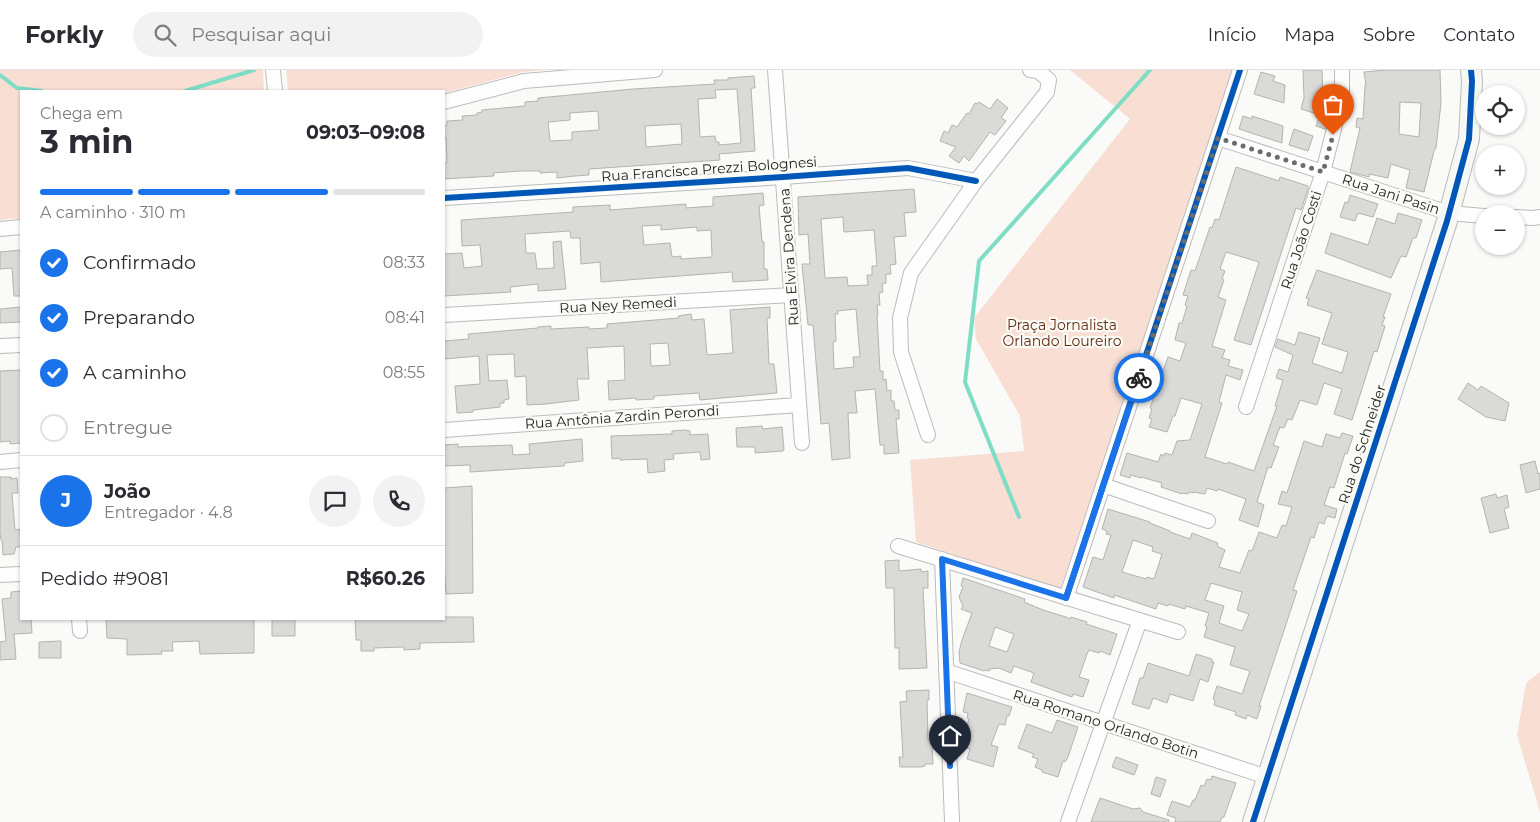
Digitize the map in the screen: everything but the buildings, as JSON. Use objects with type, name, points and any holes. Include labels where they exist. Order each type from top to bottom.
[{"type":"street","points":[[274,70],[275,90]]},
{"type":"street","points":[[445,102],[524,80],[654,70]]},
{"type":"street","name":"Rua Elvira Dendena","points":[[775,70],[802,443]]},
{"type":"street","points":[[928,435],[901,352],[900,318],[911,273],[976,181],[1047,92],[1049,80],[1038,72],[1030,70]]},
{"type":"street","points":[[1066,598],[1240,70]]},
{"type":"street","name":"Rua João Costi","points":[[1246,406],[1323,172],[1342,98],[1342,70]]},
{"type":"street","name":"Rua do Schneider","points":[[1253,822],[1449,213],[1469,139],[1471,70]]},
{"type":"street","name":"Rua Jani Pasin","points":[[1218,138],[1449,213],[1475,215]]},
{"type":"street","name":"Rua Francisca Prezzi Bolognesi","points":[[445,198],[908,168],[976,181]]},
{"type":"street","points":[[1525,218],[1540,217]]},
{"type":"street","points":[[0,229],[20,227]]},
{"type":"street","name":"Rua Ney Remedi","points":[[445,315],[791,295]]},
{"type":"street","points":[[0,346],[20,345]]},
{"type":"street","name":"Rua Antônia Zardin Perondi","points":[[445,430],[799,405]]},
{"type":"street","points":[[0,462],[20,460]]},
{"type":"street","points":[[1104,485],[1208,521]]},
{"type":"street","points":[[898,546],[1178,632]]},
{"type":"street","points":[[942,559],[952,822]]},
{"type":"street","points":[[0,575],[20,574]]},
{"type":"street","points":[[1068,822],[1140,620]]},
{"type":"street","name":"Rua Romano Orlando Botin","points":[[946,671],[1267,777]]},
{"type":"green space","points":[[0,70],[263,70],[264,90],[20,90],[20,218],[0,220]]},
{"type":"green space","points":[[286,70],[544,70],[523,72],[445,93],[445,90],[288,90]]},
{"type":"green space","name":"Praça Jornalista Orlando Loureiro","points":[[1070,70],[1232,70],[1060,590],[916,542],[910,460],[1024,451],[1020,416],[976,339],[974,318],[1130,119]]},
{"type":"green space","points":[[1540,672],[1540,812],[1517,735],[1526,683]]},
{"type":"waterway","points":[[188,90],[254,70]]},
{"type":"waterway","points":[[1019,517],[965,382],[979,261],[1150,70]]},
{"type":"waterway","points":[[0,75],[17,88],[34,90]]},
{"type":"cycle path","points":[[1066,598],[1240,70]]},
{"type":"cycle path","points":[[1253,822],[1447,221],[1469,139],[1471,70]]},
{"type":"cycle path","points":[[445,198],[908,168],[976,181]]},
{"type":"way so far","points":[[1139,378],[1218,138],[1323,172],[1333,135]]},
{"type":"route","points":[[950,766],[942,559],[1066,598],[1139,378]]}]
